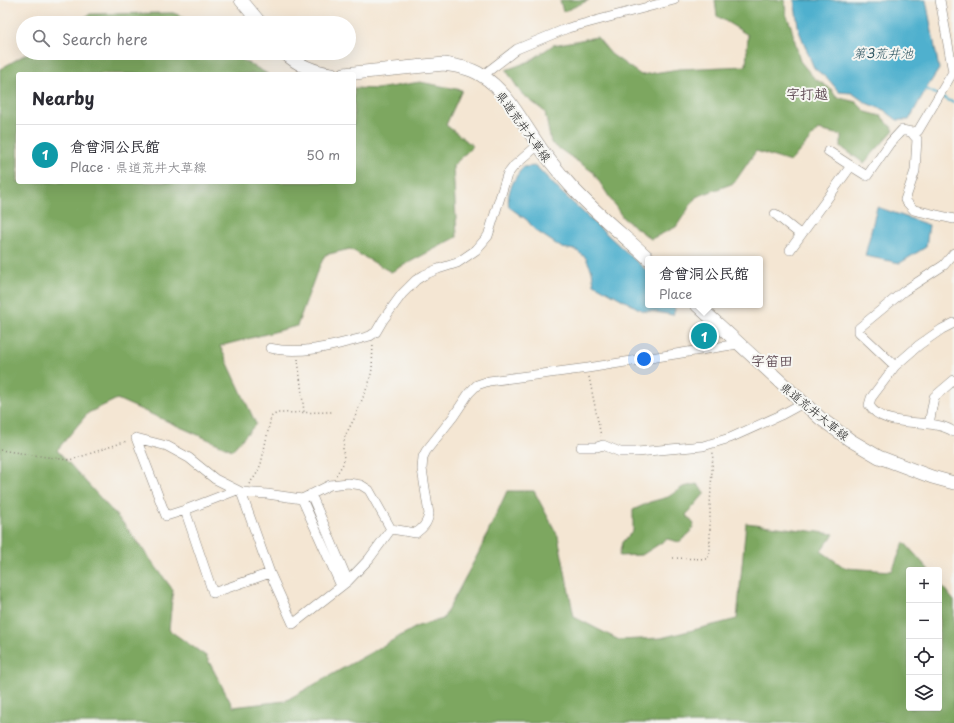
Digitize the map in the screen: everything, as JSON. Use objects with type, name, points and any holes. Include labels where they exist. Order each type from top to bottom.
[{"type":"main road","points":[[241,0],[254,16]]},
{"type":"main road","points":[[293,60],[310,69],[323,72]]},
{"type":"main road","name":"県道荒井大草線","points":[[356,73],[444,64],[459,66],[482,76],[497,88],[510,103],[558,172],[577,193],[646,256]]},
{"type":"main road","name":"県道荒井大草線","points":[[700,308],[820,418],[850,440],[879,457],[954,484]]},
{"type":"street","points":[[482,76],[517,49],[568,28],[674,0]]},
{"type":"street","points":[[828,151],[867,176],[890,143],[902,130],[911,132],[918,131],[953,72],[940,0]]},
{"type":"street","points":[[911,132],[917,139],[915,171],[905,200],[914,210],[954,219]]},
{"type":"street","points":[[270,348],[297,351],[338,344],[374,334],[402,294],[416,280],[438,269],[457,263],[476,250],[488,236],[507,175],[514,166],[538,145]]},
{"type":"street","points":[[790,250],[851,166]]},
{"type":"street","points":[[775,214],[801,235]]},
{"type":"street","points":[[895,366],[859,332],[859,328],[904,291],[944,265],[954,253]]},
{"type":"street","points":[[954,323],[942,329],[919,345],[895,366],[871,398],[869,405],[872,410],[887,419],[929,424],[949,429],[954,432]]},
{"type":"street","points":[[391,529],[416,533],[424,527],[428,521],[430,514],[422,469],[423,457],[469,393],[477,385],[489,381],[588,368],[738,344]]},
{"type":"street","points":[[929,424],[934,397],[954,380]]},
{"type":"street","points":[[581,447],[597,447],[603,445],[620,452],[637,452],[703,446],[730,438],[781,415],[803,403]]},
{"type":"street","points":[[136,438],[167,446],[190,458],[215,479],[241,491],[302,499],[333,485],[348,483],[361,485],[369,490],[391,529]]},
{"type":"street","points":[[136,438],[166,516],[241,491]]},
{"type":"street","points":[[241,491],[270,573],[293,624],[344,584],[369,559],[391,529]]},
{"type":"street","points":[[311,494],[344,584]]},
{"type":"street","points":[[302,499],[344,584]]},
{"type":"street","points":[[185,510],[213,593],[270,573]]},
{"type":"path","points":[[333,485],[334,479],[344,460],[343,449],[345,436],[369,383],[372,369],[374,334]]},
{"type":"path","points":[[297,351],[304,412]]},
{"type":"path","points":[[588,368],[603,445]]},
{"type":"path","points":[[241,491],[256,475],[261,464],[271,417],[277,413],[332,412]]},
{"type":"path","points":[[0,450],[67,460],[136,438]]},
{"type":"path","points":[[673,558],[707,558],[710,552],[710,506],[714,442]]},
{"type":"green space","points":[[560,0],[589,0],[563,12]]},
{"type":"green space","points":[[715,0],[785,0],[786,14],[791,26],[800,61],[814,78],[831,89],[836,97],[856,102],[866,112],[881,116],[894,130],[864,163],[841,147],[841,135],[818,130],[790,162],[756,151],[734,183],[696,197],[676,227],[651,239],[623,218],[593,172],[551,143],[545,112],[521,93],[506,70],[530,61],[553,45],[597,37],[611,54],[641,75],[679,69],[746,66],[748,35],[717,16]]},
{"type":"green space","points":[[173,13],[181,16],[87,16],[90,14]]},
{"type":"green space","points":[[16,60],[242,60],[264,72],[16,72],[16,184],[356,184],[356,88],[377,89],[420,82],[462,90],[446,125],[473,146],[453,166],[457,237],[391,272],[350,249],[325,255],[316,274],[297,326],[220,346],[256,424],[232,450],[117,399],[88,413],[57,450],[124,524],[173,590],[169,630],[206,656],[233,707],[285,701],[418,626],[443,619],[479,552],[507,491],[534,491],[558,536],[574,617],[619,640],[661,638],[737,619],[746,523],[834,534],[821,551],[845,568],[892,571],[904,542],[926,567],[906,567],[906,711],[942,711],[942,586],[954,601],[954,723],[0,723],[0,69]]},
{"type":"green space","points":[[697,484],[705,493],[686,515],[694,524],[690,533],[679,542],[667,539],[642,555],[619,556],[622,542],[633,531],[633,510],[650,502],[668,497],[683,487]]},
{"type":"water","name":"第3荒井池","points":[[794,0],[926,0],[939,69],[909,120],[897,120],[884,110],[866,103],[852,93],[839,92],[830,81],[814,68],[799,31]]},
{"type":"water","points":[[536,166],[560,191],[645,269],[645,308],[675,308],[673,315],[643,311],[594,284],[592,271],[586,258],[576,250],[562,248],[535,230],[527,220],[509,207],[508,201],[510,191],[523,167]]},
{"type":"water","points":[[877,207],[929,225],[926,247],[900,263],[865,256]]},
{"type":"waterway","points":[[926,89],[954,103]]},
{"type":"place","name":"倉曾洞公民館","points":[[704,336]]},
{"type":"district","name":"字打越","points":[[807,93]]},
{"type":"district","name":"字笛田","points":[[772,360]]}]
